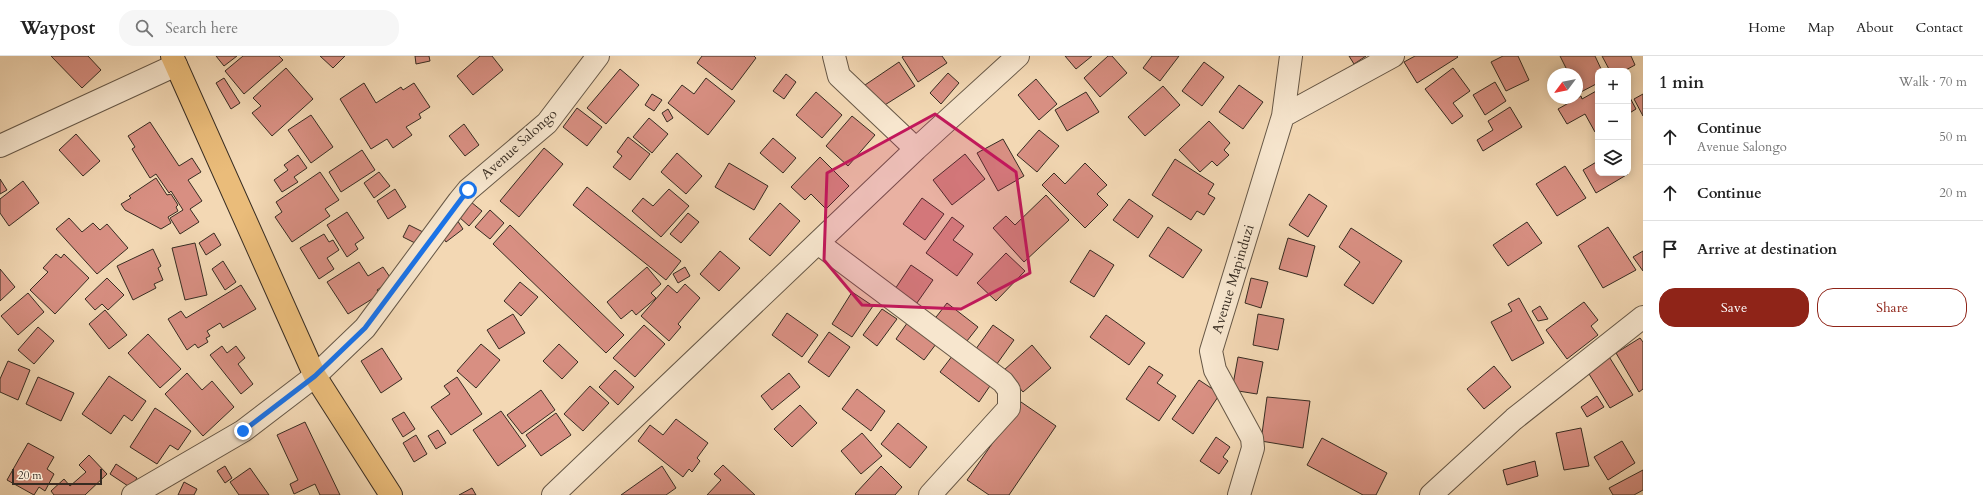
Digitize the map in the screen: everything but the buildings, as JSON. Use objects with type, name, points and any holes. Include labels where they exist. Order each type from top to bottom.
[{"type":"main road","points":[[174,61],[315,376],[391,495]]},
{"type":"street","name":"Avenue Salongo","points":[[133,495],[243,431],[315,376],[365,328],[458,201],[468,190],[550,120],[598,56]]},
{"type":"street","points":[[834,56],[839,76],[916,149]]},
{"type":"street","points":[[553,495],[916,149],[1018,56]]},
{"type":"street","name":"Avenue Mapinduzi","points":[[1239,495],[1252,448],[1252,438],[1215,370],[1211,351],[1283,116],[1291,56]]},
{"type":"street","points":[[1283,116],[1393,56]]},
{"type":"street","points":[[0,146],[174,61]]},
{"type":"street","points":[[818,243],[1003,382],[1009,390],[1009,408],[930,495]]},
{"type":"street","points":[[1431,495],[1514,418],[1643,317]]},
{"type":"highlighted area","points":[[935,114],[1016,172],[1030,273],[961,309],[862,305],[824,260],[827,173]]},
{"type":"route","points":[[243,431],[315,376],[365,328],[458,201],[468,190]]}]
